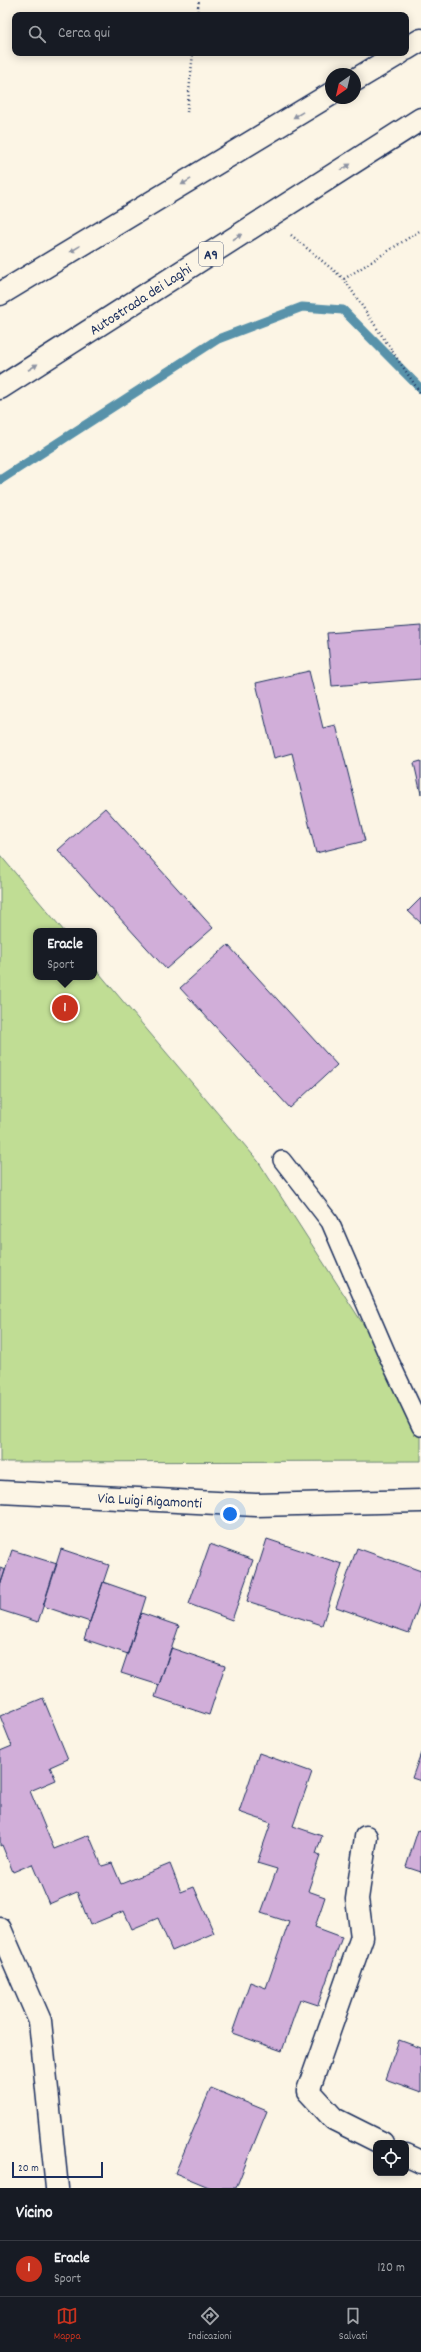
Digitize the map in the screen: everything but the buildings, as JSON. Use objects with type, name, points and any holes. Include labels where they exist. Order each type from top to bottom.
[{"type":"main road","points":[[409,47],[421,40]]},
{"type":"main road","points":[[361,76],[395,56]]},
{"type":"main road","points":[[0,294],[325,98]]},
{"type":"main road","name":"Autostrada dei Laghi","points":[[0,388],[421,119]]},
{"type":"main road","name":"Via Luigi Rigamonti","points":[[0,1492],[256,1505],[421,1501]]},
{"type":"main road","points":[[366,1837],[357,1899],[362,1937],[308,2091],[334,2119],[376,2140]]},
{"type":"main road","points":[[0,1929],[40,2021],[57,2188]]},
{"type":"main road","points":[[409,2156],[421,2162]]},
{"type":"lane","points":[[282,1160],[330,1222],[390,1361],[421,1427]]},
{"type":"path","points":[[197,12],[199,0]]},
{"type":"path","points":[[187,112],[193,56]]},
{"type":"path","points":[[284,230],[344,279],[421,394]]},
{"type":"path","points":[[344,279],[421,230]]},
{"type":"green space","points":[[0,855],[61,928],[33,928],[33,980],[97,980],[97,971],[258,1161],[421,1414],[421,1461],[0,1462]]},
{"type":"waterway","points":[[0,480],[218,339],[302,307],[343,310],[421,389]]},
{"type":"place","name":"Eracle","points":[[65,1008]]}]
